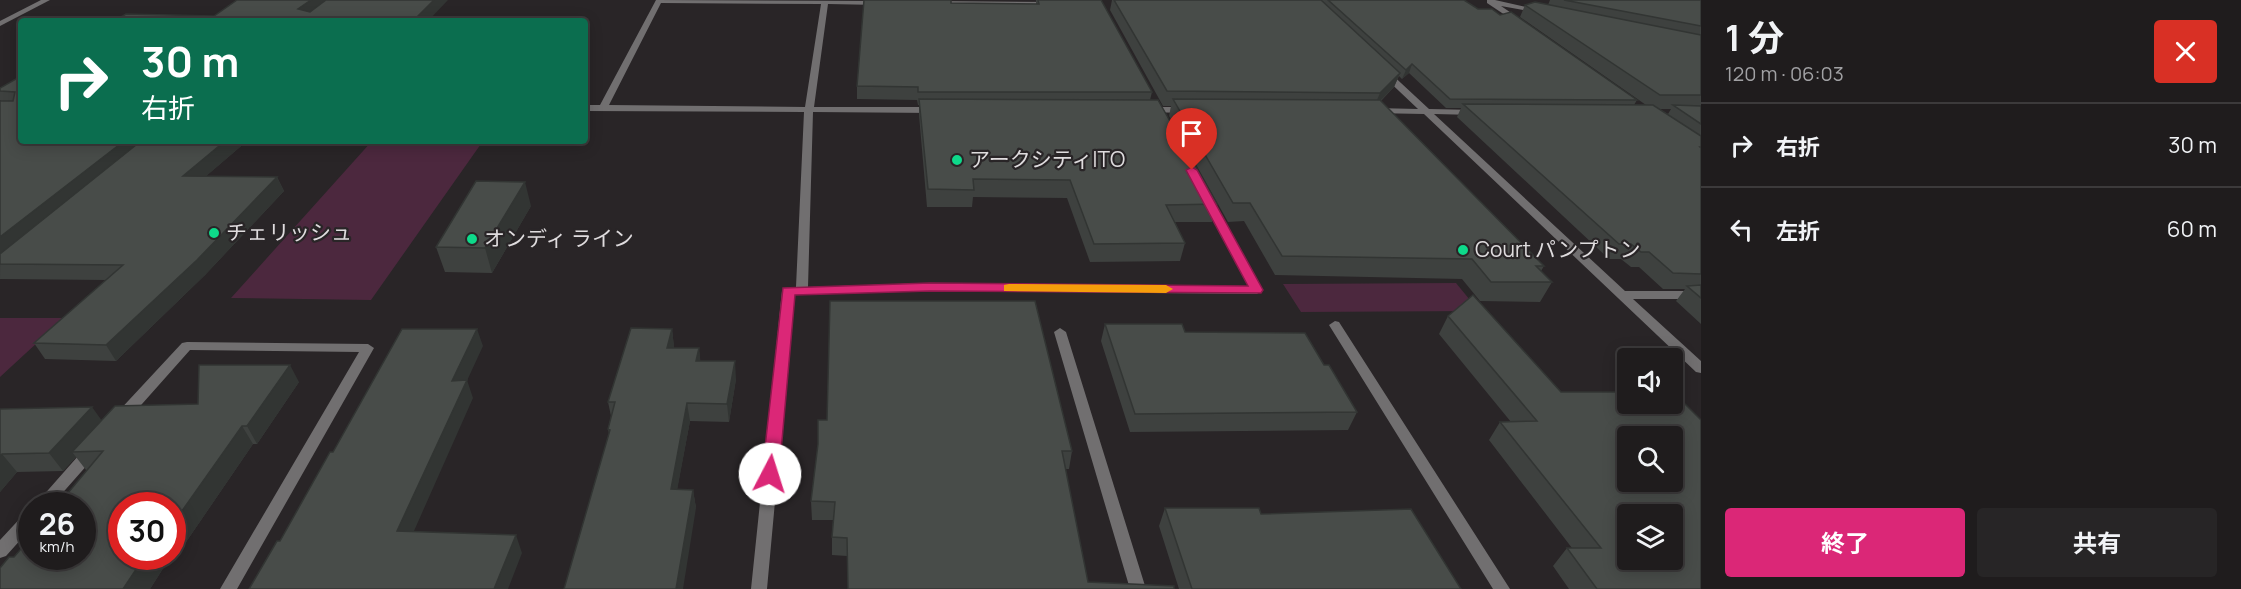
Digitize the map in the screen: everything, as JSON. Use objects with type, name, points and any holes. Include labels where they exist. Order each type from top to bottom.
[{"type":"street","points":[[0,24],[46,0]]},
{"type":"street","points":[[1488,0],[1548,13]]},
{"type":"street","points":[[1488,0],[1527,27]]},
{"type":"street","points":[[603,108],[659,1],[894,3]]},
{"type":"street","points":[[802,291],[809,109],[825,2]]},
{"type":"street","points":[[928,3],[1067,4]]},
{"type":"street","points":[[1376,63],[1701,369]]},
{"type":"street","points":[[1157,106],[1165,120]]},
{"type":"street","points":[[1136,110],[1157,106],[1194,110]]},
{"type":"street","points":[[588,108],[950,110]]},
{"type":"street","points":[[1367,111],[1483,112]]},
{"type":"street","points":[[759,589],[788,291],[930,287],[1257,290],[1203,190]]},
{"type":"street","points":[[1621,295],[1701,295]]},
{"type":"street","points":[[1335,325],[1502,589]]},
{"type":"street","points":[[1060,332],[1138,589]]},
{"type":"street","points":[[114,426],[187,346],[368,348],[228,589]]},
{"type":"street","points":[[54,492],[98,443]]},
{"type":"street","points":[[0,551],[18,531]]},
{"type":"shaded area","points":[[369,144],[481,144],[371,300],[231,298]]},
{"type":"shaded area","points":[[1456,283],[1479,311],[1301,312],[1283,284]]},
{"type":"shaded area","points":[[0,318],[64,318],[0,377]]},
{"type":"building","points":[[237,0],[311,0],[298,9],[310,12],[326,0],[434,0],[416,18],[119,18],[126,14],[214,16]]},
{"type":"building","points":[[864,0],[951,0],[951,3],[1039,4],[1038,0],[1101,0],[1152,92],[918,92],[918,87],[857,86]]},
{"type":"building","points":[[1114,0],[1321,0],[1400,73],[1380,93],[1167,91]]},
{"type":"building","points":[[1328,0],[1464,0],[1478,9],[1492,9],[1500,15],[1511,12],[1637,100],[1450,99],[1412,64],[1406,70]]},
{"type":"building","points":[[1564,0],[1701,0],[1701,26]]},
{"type":"building","points":[[1535,2],[1701,35],[1701,95],[1660,95],[1525,5]]},
{"type":"building","points":[[18,78],[18,144],[120,144],[0,237],[0,101],[13,101],[15,92],[0,91],[0,88]]},
{"type":"building","points":[[919,99],[1158,100],[1217,204],[1166,205],[1185,243],[1094,244],[1070,180],[973,179],[974,190],[928,189]]},
{"type":"building","points":[[1173,99],[1380,100],[1544,266],[1536,266],[1552,282],[1491,282],[1472,259],[1282,256],[1250,203],[1233,203]]},
{"type":"building","points":[[1463,104],[1653,105],[1701,136],[1701,274],[1673,273],[1649,252],[1641,252],[1631,244],[1619,244]]},
{"type":"building","points":[[1673,105],[1701,106],[1701,124]]},
{"type":"building","points":[[137,144],[221,144],[183,176],[277,177],[197,260],[106,345],[34,343],[123,265],[0,264],[0,254]]},
{"type":"building","points":[[476,181],[525,182],[485,248],[436,247]]},
{"type":"building","points":[[1701,285],[1701,298],[1687,286]]},
{"type":"building","points":[[1473,295],[1561,392],[1617,392],[1617,414],[1683,414],[1683,402],[1701,420],[1701,589],[1597,589],[1567,548],[1601,548],[1500,422],[1537,421],[1448,316]]},
{"type":"building","points":[[830,301],[1035,301],[1072,451],[1062,451],[1088,582],[1174,586],[1174,589],[848,589],[847,538],[832,537],[835,502],[811,501],[818,444],[818,420],[827,420]]},
{"type":"building","points":[[1105,324],[1182,324],[1185,332],[1305,333],[1324,365],[1329,365],[1357,412],[1135,414]]},
{"type":"building","points":[[631,328],[672,329],[667,348],[699,348],[696,361],[735,361],[727,404],[687,403],[671,489],[693,490],[676,589],[564,589],[610,430],[608,429],[615,402],[608,402]]},
{"type":"building","points":[[402,329],[477,329],[452,381],[467,380],[397,531],[516,535],[494,589],[249,589],[277,541],[280,541],[330,452],[333,452]]},
{"type":"building","points":[[199,365],[290,365],[247,426],[242,426],[186,505],[186,492],[108,492],[108,570],[136,570],[123,589],[0,589],[0,568],[9,557],[14,557],[18,552],[18,570],[96,570],[96,492],[69,492],[103,451],[72,452],[115,406],[198,404]]},
{"type":"building","points":[[92,407],[49,453],[2,454],[0,456],[0,409]]},
{"type":"building","points":[[1165,508],[1259,508],[1261,514],[1411,509],[1461,589],[1192,589]]},
{"type":"slow traffic","points":[[1009,288],[1166,289]]},
{"type":"place","name":"アークシティITO","points":[[957,160]]},
{"type":"place","name":"チェリッシュ","points":[[214,233]]},
{"type":"place","name":"オンディ ライン","points":[[472,239]]},
{"type":"place","name":"Court パンプトン","points":[[1463,250]]},
{"type":"route","points":[[770,474],[788,291],[930,287],[1257,290],[1192,170]]}]
